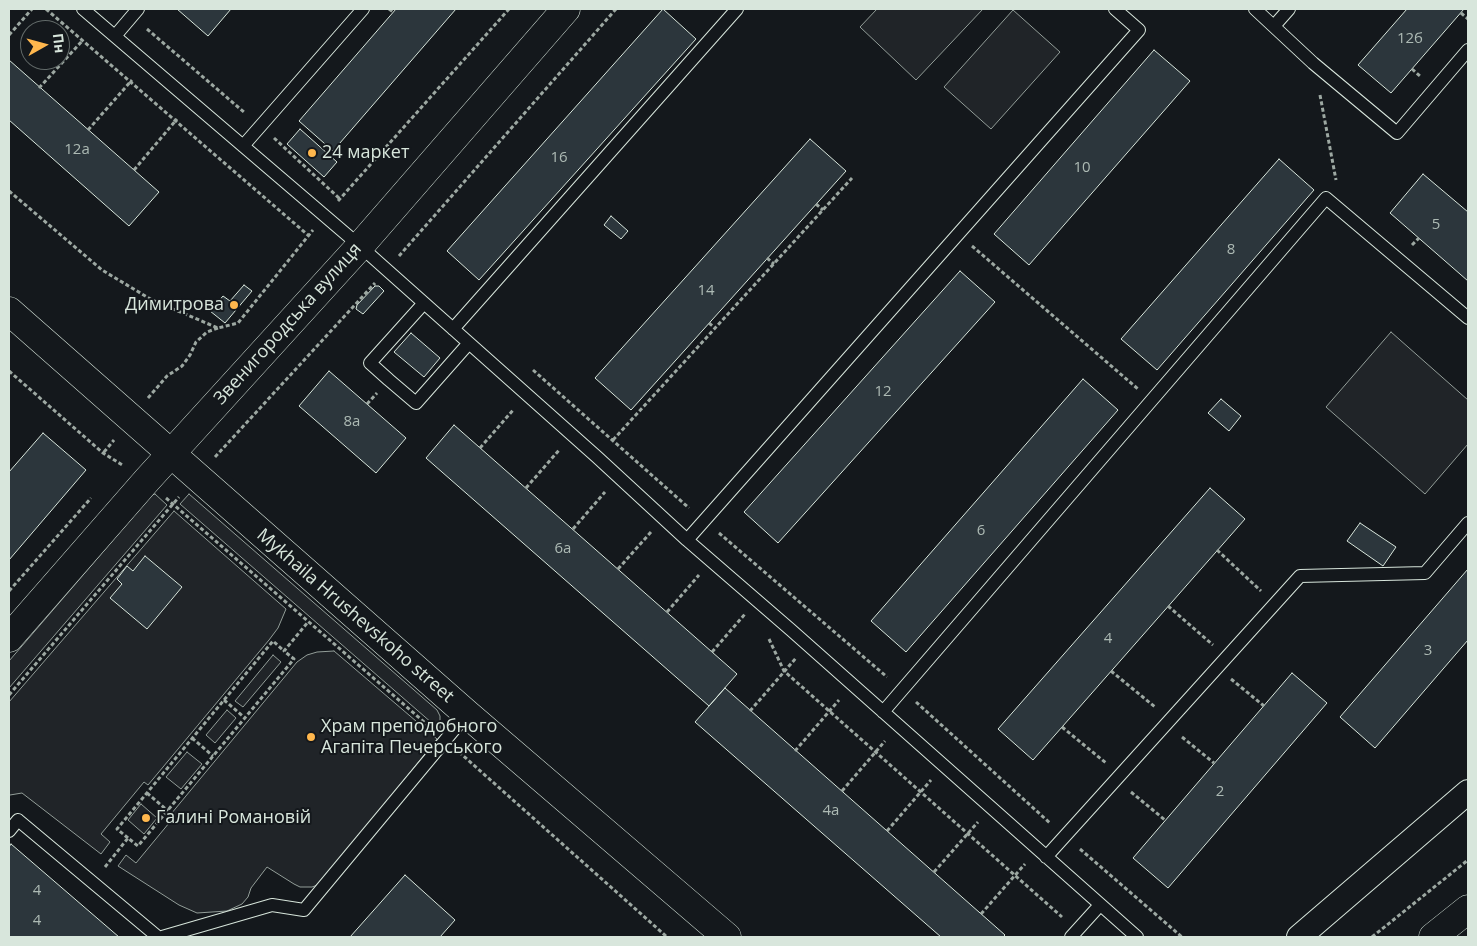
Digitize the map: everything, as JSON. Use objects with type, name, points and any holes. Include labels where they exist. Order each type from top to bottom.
[{"type":"street","name":"Звенигородська вулиця","points":[[9,638],[171,453],[360,246],[566,9]]},
{"type":"street","name":"Mykhaila Hrushevskoho street","points":[[9,311],[720,935]]},
{"type":"street","points":[[1300,937],[1468,792]]},
{"type":"street","points":[[1433,937],[1468,909]]},
{"type":"lane","points":[[83,9],[360,246],[597,457],[687,540],[1137,937]]},
{"type":"lane","points":[[243,146],[364,9]]},
{"type":"lane","points":[[453,329],[737,9]]},
{"type":"lane","points":[[687,540],[1140,30],[1115,9]]},
{"type":"lane","points":[[1255,9],[1313,63],[1397,133],[1468,50]]},
{"type":"lane","points":[[1274,26],[1290,9]]},
{"type":"lane","points":[[115,36],[135,12]]},
{"type":"lane","points":[[883,712],[1326,198],[1468,318]]},
{"type":"lane","points":[[424,303],[370,363],[416,403],[469,343]]},
{"type":"lane","points":[[1042,853],[1065,836],[1300,576],[1425,573],[1468,523]]},
{"type":"lane","points":[[162,937],[272,905],[304,910],[466,714]]},
{"type":"lane","points":[[9,831],[18,820],[158,937]]},
{"type":"lane","points":[[1074,934],[1100,904]]},
{"type":"path","points":[[9,35],[32,9]]},
{"type":"path","points":[[46,9],[309,236]]},
{"type":"path","points":[[389,9],[393,12]]},
{"type":"path","points":[[115,471],[122,464],[139,424],[167,376],[182,366],[196,342],[207,332],[238,323],[325,216],[509,9]]},
{"type":"path","points":[[9,695],[197,476],[387,270],[616,9]]},
{"type":"path","points":[[135,12],[340,199]]},
{"type":"path","points":[[1461,12],[1468,19]]},
{"type":"path","points":[[40,88],[99,22]]},
{"type":"path","points":[[88,130],[147,63]]},
{"type":"path","points":[[1313,63],[1343,212]]},
{"type":"path","points":[[134,170],[192,102]]},
{"type":"path","points":[[597,457],[852,178]]},
{"type":"path","points":[[9,191],[102,270],[152,300],[218,328]]},
{"type":"path","points":[[816,204],[823,210]]},
{"type":"path","points":[[958,235],[1151,400]]},
{"type":"path","points":[[768,258],[774,264]]},
{"type":"path","points":[[709,323],[715,328]]},
{"type":"path","points":[[9,370],[103,453],[147,480],[667,937]]},
{"type":"path","points":[[533,370],[704,521],[902,689],[1065,836],[1182,937]]},
{"type":"path","points":[[660,378],[665,382]]},
{"type":"path","points":[[480,448],[527,395]]},
{"type":"path","points":[[514,409],[520,415]]},
{"type":"path","points":[[103,453],[139,424]]},
{"type":"path","points":[[526,488],[560,449],[554,444]]},
{"type":"path","points":[[573,529],[618,477]]},
{"type":"path","points":[[9,591],[96,492]]},
{"type":"path","points":[[618,569],[663,518]]},
{"type":"path","points":[[1217,550],[1275,604]]},
{"type":"path","points":[[667,612],[711,561]]},
{"type":"path","points":[[712,652],[757,600]]},
{"type":"path","points":[[1168,606],[1227,657]]},
{"type":"path","points":[[284,651],[308,622]]},
{"type":"path","points":[[766,632],[784,671],[1015,875],[1074,934]]},
{"type":"path","points":[[273,642],[294,659],[138,846],[117,829],[224,700],[273,642]]},
{"type":"path","points":[[750,711],[807,645]]},
{"type":"path","points":[[1217,668],[1264,706]]},
{"type":"path","points":[[1111,672],[1214,763]]},
{"type":"path","points":[[795,751],[853,685]]},
{"type":"path","points":[[224,700],[245,718]]},
{"type":"path","points":[[842,791],[898,726]]},
{"type":"path","points":[[1062,727],[1165,820]]},
{"type":"path","points":[[192,738],[213,756]]},
{"type":"path","points":[[887,831],[944,766]]},
{"type":"path","points":[[146,793],[168,811]]},
{"type":"path","points":[[934,872],[990,807]]},
{"type":"path","points":[[92,882],[128,838]]},
{"type":"path","points":[[981,914],[1015,875],[1042,853]]},
{"type":"path","points":[[1372,937],[1468,860]]},
{"type":"shaded area","points":[[877,9],[983,9],[916,80],[860,27]]},
{"type":"shaded area","points":[[1013,10],[1060,52],[991,129],[944,87]]},
{"type":"shaded area","points":[[1391,332],[1468,400],[1468,444],[1425,494],[1326,407]]},
{"type":"shaded area","points":[[155,494],[167,505],[9,688],[9,661],[152,495]]},
{"type":"shaded area","points":[[189,494],[437,710],[440,716],[440,730],[180,504]]},
{"type":"shaded area","points":[[174,511],[286,609],[278,628],[269,640],[148,785],[144,782],[101,834],[110,842],[101,854],[22,793],[9,794],[9,702]]},
{"type":"shaded area","points":[[334,651],[437,739],[320,884],[312,887],[300,887],[267,867],[251,888],[248,897],[242,904],[227,911],[197,913],[179,905],[118,866],[126,855],[136,863],[174,817],[171,814],[297,662],[307,655],[317,652]]},
{"type":"shaded area","points":[[273,655],[281,662],[243,707],[235,701]]},
{"type":"shaded area","points":[[227,710],[236,718],[215,743],[206,735]]},
{"type":"shaded area","points":[[187,752],[202,764],[181,789],[166,777]]},
{"type":"shaded area","points":[[141,804],[157,818],[144,834],[128,820]]},
{"type":"building","points":[[177,9],[231,9],[208,36]]},
{"type":"building","points":[[396,9],[456,9],[333,151],[299,121]]},
{"type":"building","points":[[663,9],[696,39],[479,280],[447,251]]},
{"type":"building","points":[[1407,9],[1464,9],[1391,93],[1358,65]]},
{"type":"building","points":[[1154,50],[1190,81],[1029,265],[994,234]]},
{"type":"building","points":[[9,60],[159,192],[129,226],[9,120]]},
{"type":"building","name":"24 маркет","points":[[300,129],[337,162],[324,177],[287,144]]},
{"type":"building","points":[[810,139],[846,171],[631,410],[595,378]]},
{"type":"building","points":[[1279,159],[1314,190],[1157,370],[1121,339]]},
{"type":"building","points":[[1423,174],[1468,212],[1468,281],[1390,213]]},
{"type":"building","points":[[611,216],[628,231],[621,239],[604,225]]},
{"type":"building","points":[[960,271],[995,302],[778,543],[744,512]]},
{"type":"building","points":[[244,285],[252,291],[225,323],[210,311],[223,296],[230,301]]},
{"type":"building","points":[[375,286],[379,286],[384,291],[363,314],[356,309],[357,305]]},
{"type":"building","points":[[411,333],[440,358],[424,377],[394,352]]},
{"type":"building","points":[[329,371],[406,438],[376,473],[299,406]]},
{"type":"building","points":[[1083,379],[1118,410],[906,652],[871,621]]},
{"type":"building","points":[[1221,399],[1241,416],[1229,431],[1208,413]]},
{"type":"building","points":[[454,425],[737,674],[709,706],[426,458]]},
{"type":"building","points":[[43,433],[86,470],[9,560],[9,472]]},
{"type":"building","points":[[1210,488],[1245,519],[1033,760],[998,729]]},
{"type":"building","points":[[1360,523],[1396,547],[1383,566],[1347,541]]},
{"type":"building","points":[[145,556],[182,587],[147,629],[110,598],[122,584],[117,579],[127,566],[133,571]]},
{"type":"building","points":[[1468,569],[1468,640],[1375,748],[1340,717]]},
{"type":"building","points":[[1292,673],[1327,703],[1168,888],[1133,858]]},
{"type":"building","points":[[725,688],[1005,935],[1003,937],[941,937],[695,722]]},
{"type":"building","points":[[11,844],[119,937],[11,937],[9,935],[9,847]]},
{"type":"building","points":[[405,875],[455,920],[440,937],[350,937]]},
{"type":"place","name":"24 маркет","points":[[312,153]]},
{"type":"place","name":"Димитрова","points":[[234,305]]},
{"type":"place","name":"Храм преподобного Агапіта Печерського","points":[[311,737]]},
{"type":"place","name":"Галині Романовій","points":[[146,818]]}]
